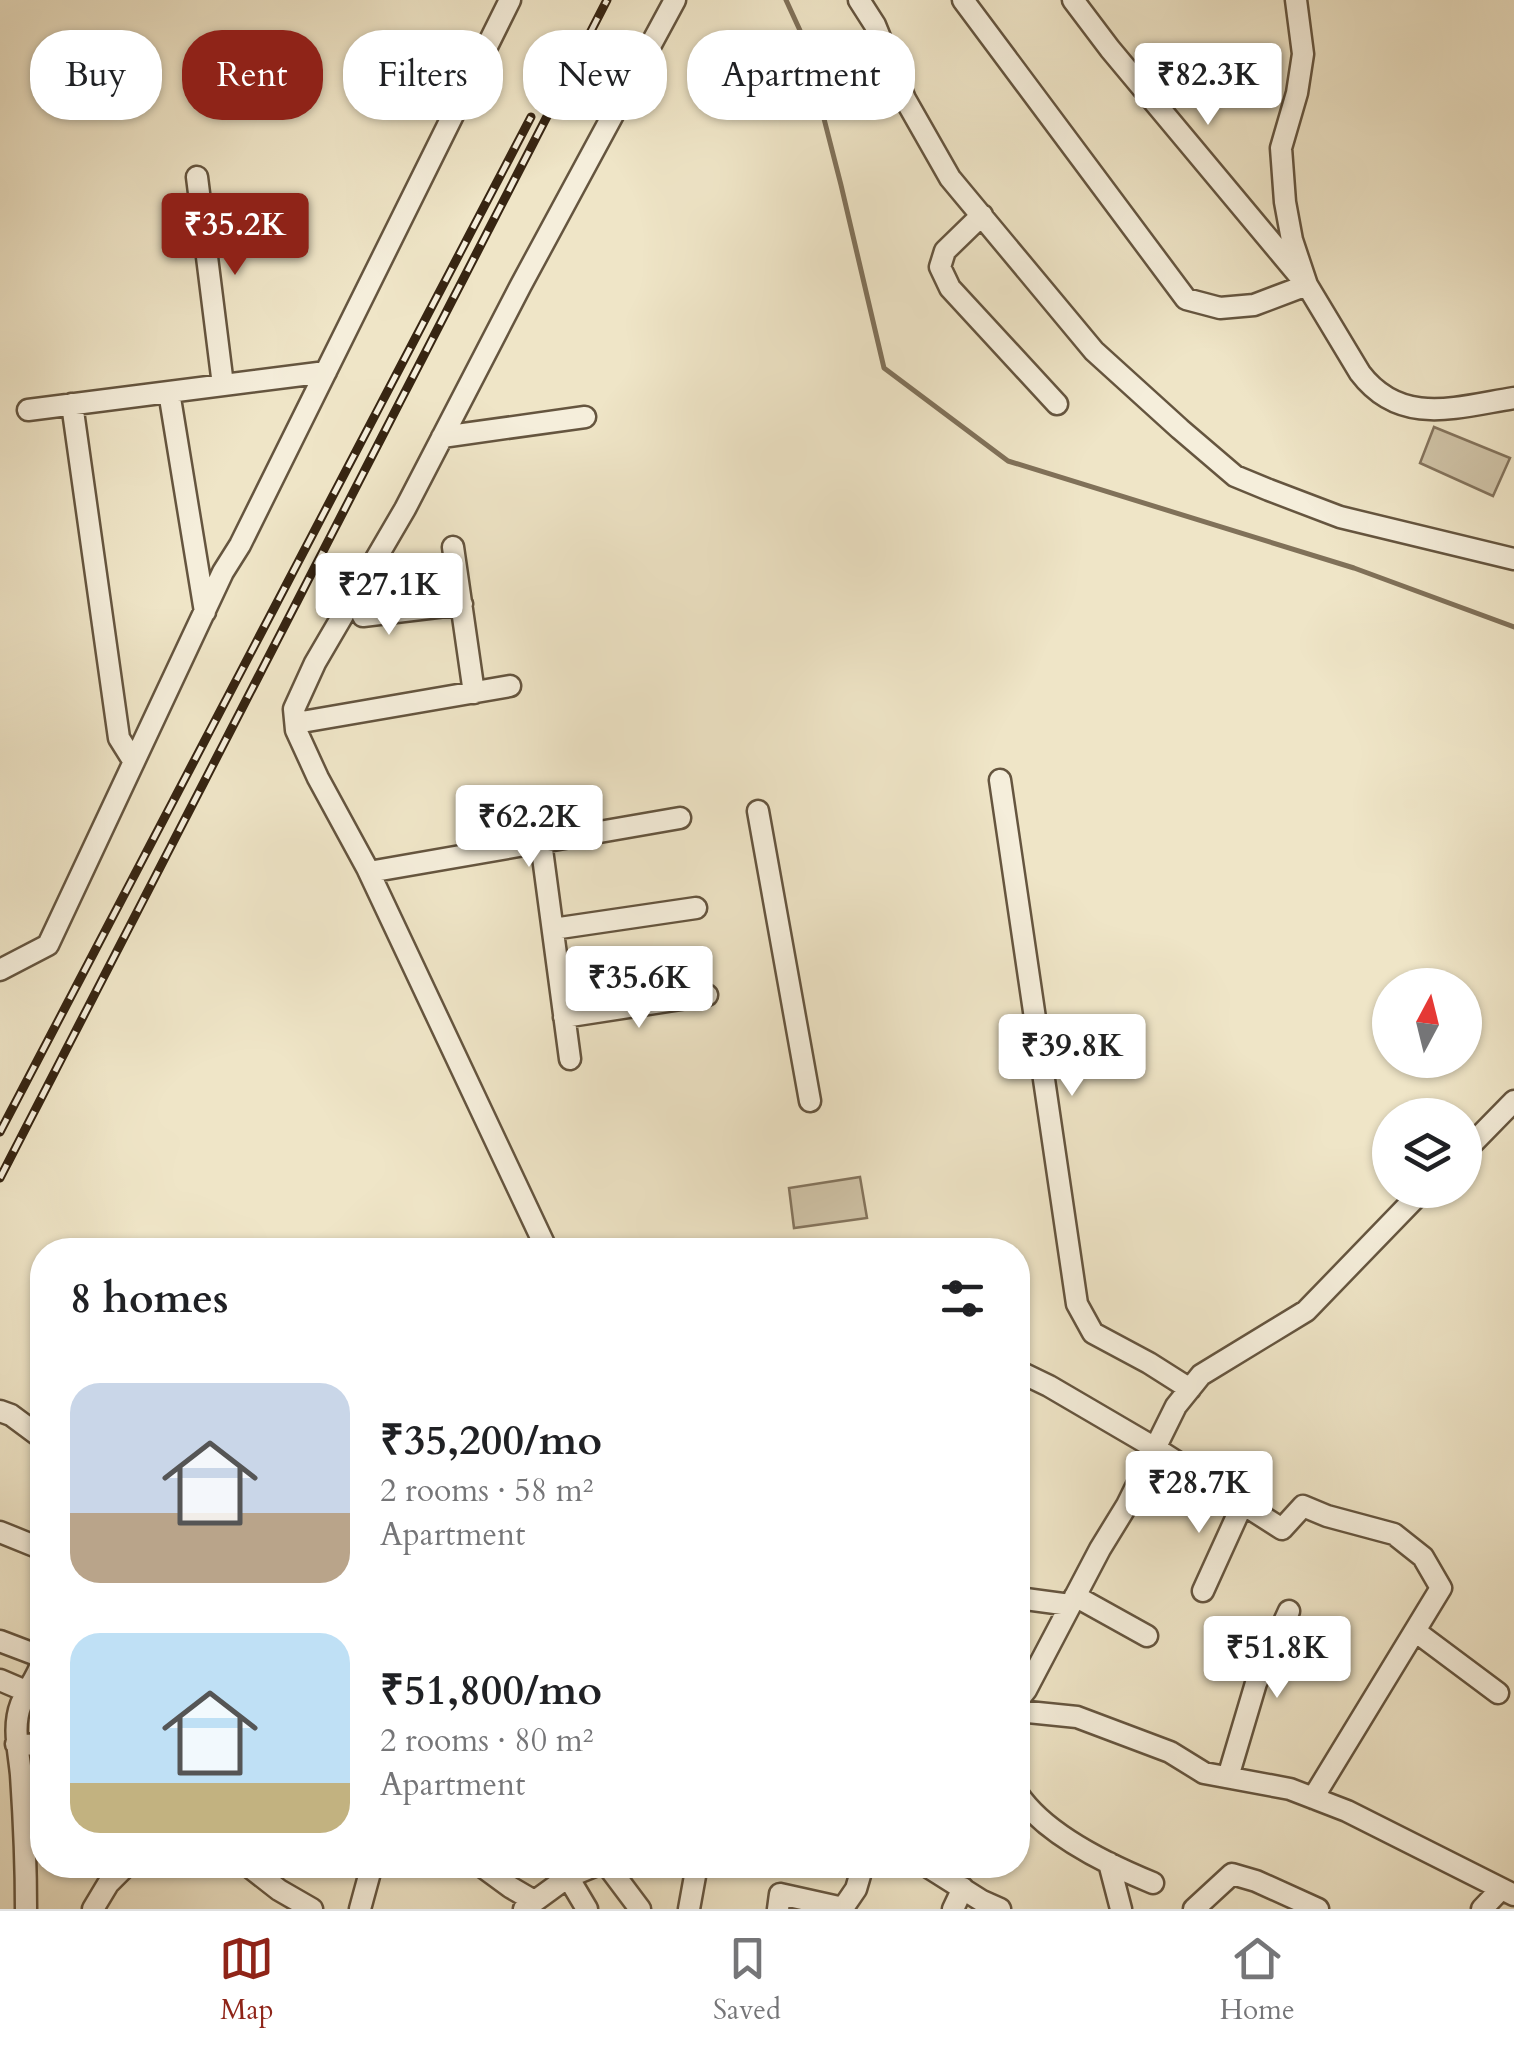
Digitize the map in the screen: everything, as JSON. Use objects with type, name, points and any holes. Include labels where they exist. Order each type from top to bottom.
[{"type":"street","points":[[0,970],[48,945],[205,612],[510,0]]},
{"type":"street","points":[[541,1238],[369,872],[318,778],[296,730],[294,709],[314,663],[405,509],[675,0]]},
{"type":"street","points":[[858,0],[875,25],[905,98],[950,178],[1094,351],[1236,476],[1340,517],[1514,560]]},
{"type":"street","points":[[963,0],[1186,299],[1220,308],[1254,305],[1306,286]]},
{"type":"street","points":[[1073,0],[1306,286],[1370,386],[1416,409],[1434,410],[1514,398]]},
{"type":"street","points":[[1296,0],[1303,54],[1297,93],[1281,148],[1281,164],[1292,240],[1306,286]]},
{"type":"street","points":[[197,177],[223,385]]},
{"type":"street","points":[[982,215],[945,250],[940,266],[950,288],[1057,404]]},
{"type":"street","points":[[28,410],[326,372]]},
{"type":"street","points":[[170,392],[205,612]]},
{"type":"street","points":[[72,404],[119,738],[134,762]]},
{"type":"street","points":[[442,437],[585,417]]},
{"type":"street","points":[[454,547],[474,692]]},
{"type":"street","points":[[354,596],[363,616],[462,604]]},
{"type":"street","points":[[296,724],[510,686]]},
{"type":"street","points":[[1000,780],[1077,1304],[1094,1333],[1190,1389]]},
{"type":"street","points":[[758,811],[810,1100]]},
{"type":"street","points":[[369,872],[680,818]]},
{"type":"street","points":[[541,842],[570,1059]]},
{"type":"street","points":[[552,928],[696,908]]},
{"type":"street","points":[[564,1017],[707,995]]},
{"type":"street","points":[[1482,1134],[1514,1101]]},
{"type":"street","points":[[1030,1682],[1176,1406],[1201,1375],[1306,1311],[1406,1208]]},
{"type":"street","points":[[1030,1377],[1155,1448],[1282,1529],[1303,1506],[1394,1534],[1423,1557],[1441,1588],[1314,1798]]},
{"type":"street","points":[[0,1411],[30,1429]]},
{"type":"street","points":[[1203,1591],[1243,1504]]},
{"type":"street","points":[[0,1532],[30,1544]]},
{"type":"street","points":[[1030,1598],[1073,1600],[1147,1636]]},
{"type":"street","points":[[1228,1777],[1256,1683],[1289,1611]]},
{"type":"street","points":[[1415,1631],[1498,1693]]},
{"type":"street","points":[[0,1640],[30,1654]]},
{"type":"street","points":[[0,1680],[28,1692]]},
{"type":"street","points":[[26,1909],[23,1821],[12,1753],[20,1706],[30,1687]]},
{"type":"street","points":[[1030,1704],[1170,1752],[1204,1772],[1290,1789],[1347,1811],[1507,1892],[1482,1909]]},
{"type":"street","points":[[1030,1808],[1086,1852],[1153,1883]]},
{"type":"street","points":[[0,1817],[23,1821]]},
{"type":"street","points":[[1109,1863],[1121,1909]]},
{"type":"street","points":[[1194,1909],[1232,1874],[1318,1909]]},
{"type":"street","points":[[93,1909],[114,1878]]},
{"type":"street","points":[[263,1878],[312,1909]]},
{"type":"street","points":[[360,1909],[368,1878]]},
{"type":"street","points":[[498,1878],[529,1905],[567,1878]]},
{"type":"street","points":[[569,1878],[587,1909]]},
{"type":"street","points":[[609,1878],[640,1909]]},
{"type":"street","points":[[689,1909],[695,1878]]},
{"type":"street","points":[[778,1909],[780,1894],[842,1908],[859,1878]]},
{"type":"street","points":[[946,1878],[1000,1909]]},
{"type":"street","points":[[953,1909],[963,1888]]},
{"type":"shaded area","points":[[1434,427],[1510,458],[1493,496],[1420,463]]},
{"type":"shaded area","points":[[860,1177],[867,1218],[794,1228],[789,1188]]},
{"type":"waterway","points":[[786,0],[803,37],[884,368],[1008,461],[1354,568],[1514,627]]},
{"type":"railway","points":[[0,1178],[607,0]]},
{"type":"railway","points":[[0,1132],[529,120]]}]
